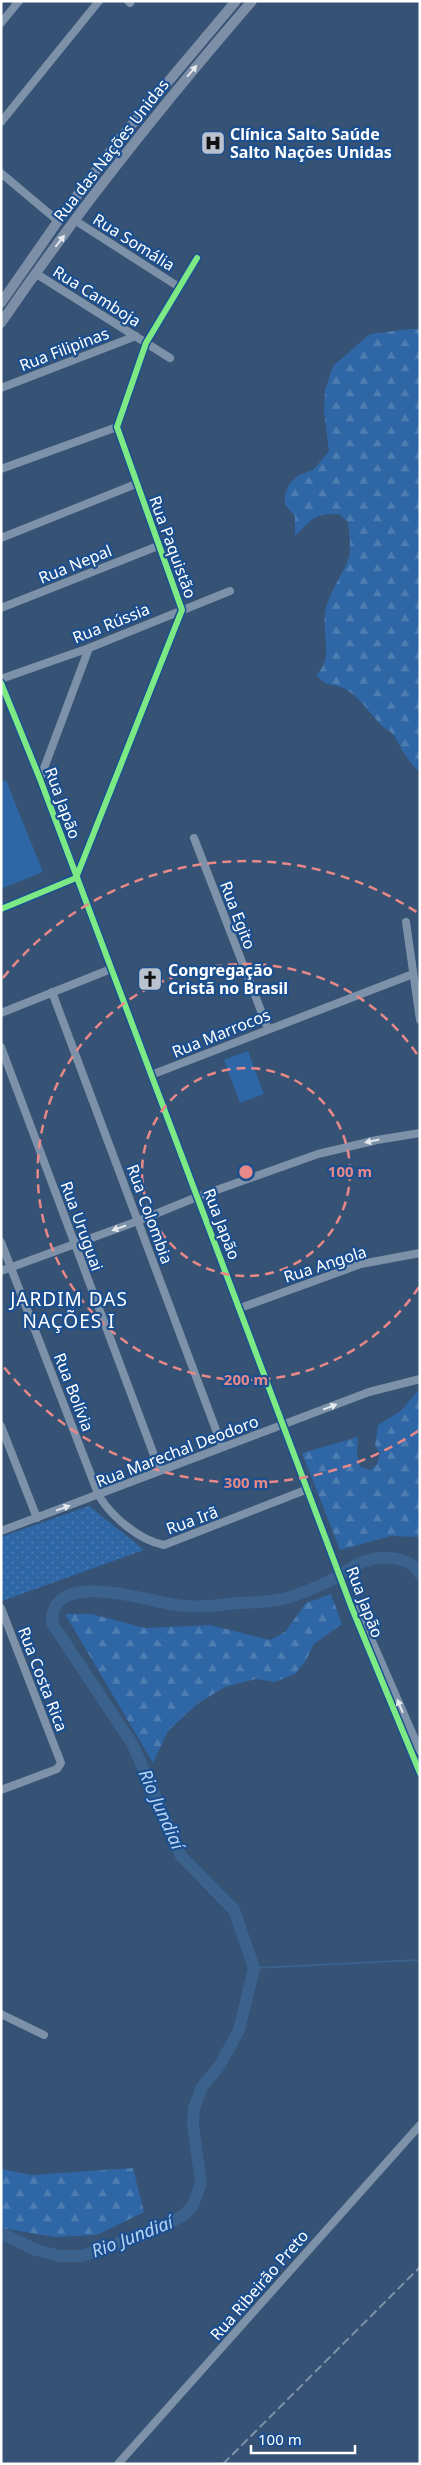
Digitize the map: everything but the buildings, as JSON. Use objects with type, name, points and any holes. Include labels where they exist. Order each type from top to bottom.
[{"type":"main road","name":"Rua das Nações Unidas","points":[[1,303],[58,221],[120,140],[236,1]]},
{"type":"main road","name":"Rua das Nações Unidas","points":[[1,323],[35,273],[129,149],[183,81],[252,1]]},
{"type":"main road","points":[[120,140],[121,145],[129,149]]},
{"type":"street","points":[[1,23],[19,1]]},
{"type":"street","points":[[1,122],[99,1]]},
{"type":"street","points":[[1,173],[58,221]]},
{"type":"street","name":"Rua Somália","points":[[76,221],[179,287]]},
{"type":"street","points":[[1,469],[117,427],[146,343],[197,258]]},
{"type":"street","name":"Rua Camboja","points":[[35,273],[170,358]]},
{"type":"street","name":"Rua Filipinas","points":[[1,388],[136,336]]},
{"type":"street","name":"Rua Paquistão","points":[[76,878],[182,610],[117,427]]},
{"type":"street","points":[[1,538],[136,484]]},
{"type":"street","name":"Rua Nepal","points":[[1,608],[158,546]]},
{"type":"street","name":"Rua Rússia","points":[[1,681],[230,591]]},
{"type":"street","points":[[40,779],[89,648]]},
{"type":"street","name":"Rua Japão","points":[[1,681],[40,779],[325,1536],[385,1692],[420,1773]]},
{"type":"street","name":"Rua Egito","points":[[194,838],[268,1029]]},
{"type":"street","points":[[1,909],[76,878]]},
{"type":"street","points":[[406,922],[420,1020]]},
{"type":"street","points":[[1,1012],[111,969]]},
{"type":"street","name":"Rua Marrocos","points":[[151,1075],[414,974]]},
{"type":"street","name":"Rua Colombia","points":[[52,992],[222,1446]]},
{"type":"street","name":"Rua Uruguai","points":[[1,1047],[160,1471]]},
{"type":"street","points":[[1,1271],[138,1221],[197,1197],[318,1154],[377,1140],[420,1133]]},
{"type":"street","name":"Rua Bolívia","points":[[1,1242],[99,1496]]},
{"type":"street","name":"Rua Angola","points":[[240,1308],[361,1264],[420,1253]]},
{"type":"street","name":"Rua Marechal Deodoro","points":[[1,1531],[99,1496],[222,1446],[284,1425],[369,1392],[420,1379]]},
{"type":"street","points":[[1,1426],[37,1518]]},
{"type":"street","name":"Rua Irã","points":[[99,1496],[114,1517],[150,1541],[164,1545],[308,1489]]},
{"type":"street","name":"Rua Japão","points":[[349,1597],[356,1605],[420,1751]]},
{"type":"street","name":"Rua Costa Rica","points":[[1,1608],[60,1759],[60,1767],[57,1769],[1,1790]]},
{"type":"street","points":[[1,2014],[44,2035]]},
{"type":"street","name":"Rua Ribeirão Preto","points":[[118,2464],[420,2125]]},
{"type":"green space","points":[[420,329],[420,772],[409,760],[394,735],[383,727],[352,693],[336,685],[326,684],[316,675],[325,662],[325,613],[332,592],[349,556],[348,522],[339,514],[318,516],[295,536],[295,516],[285,505],[285,494],[290,483],[299,475],[313,470],[329,451],[324,412],[325,390],[333,366],[370,334]]},
{"type":"green space","points":[[6,780],[43,872],[1,889],[1,782]]},
{"type":"green space","points":[[248,1051],[264,1094],[240,1103],[224,1060]]},
{"type":"green space","points":[[420,1388],[420,1537],[391,1536],[340,1550],[302,1453],[358,1437],[357,1454],[360,1467],[371,1470],[377,1464],[380,1453],[375,1446],[378,1425],[402,1410]]},
{"type":"green space","points":[[89,1506],[144,1550],[2,1601],[1,1537]]},
{"type":"green space","points":[[331,1594],[342,1624],[314,1644],[305,1662],[295,1674],[275,1682],[256,1679],[225,1687],[197,1704],[168,1731],[153,1763],[65,1614],[92,1614],[145,1628],[210,1625],[270,1640],[285,1632],[306,1603]]},
{"type":"green space","points":[[133,2168],[144,2212],[97,2235],[55,2237],[1,2228],[1,2169],[31,2175]]},
{"type":"waterway","name":"Rio Jundiaí","points":[[1,2233],[36,2250],[60,2256],[82,2256],[151,2232],[184,2215],[193,2205],[201,2183],[193,2126],[194,2108],[202,2087],[220,2065],[239,2030],[254,1968],[234,1910],[181,1856],[133,1745],[52,1623],[56,1606],[67,1596],[85,1592],[128,1595],[184,1606],[263,1602],[293,1596],[315,1588],[358,1564],[383,1558],[392,1558],[408,1563],[415,1567],[420,1574]]},
{"type":"waterway","points":[[254,1968],[420,1960]]},
{"type":"railway","points":[[223,2464],[420,2267]]},
{"type":"cycle path","points":[[1,909],[76,878],[182,610],[117,427],[146,343],[197,258]]},
{"type":"cycle path","points":[[1,683],[40,779],[351,1606],[420,1773]]},
{"type":"place","name":"Clínica Salto Saúde Salto Nações Unidas","points":[[213,143]]},
{"type":"place","name":"Congregação Cristã no Brasil","points":[[150,979]]},
{"type":"district","name":"JARDIM DAS NAÇÕES I","points":[[69,1310]]}]
